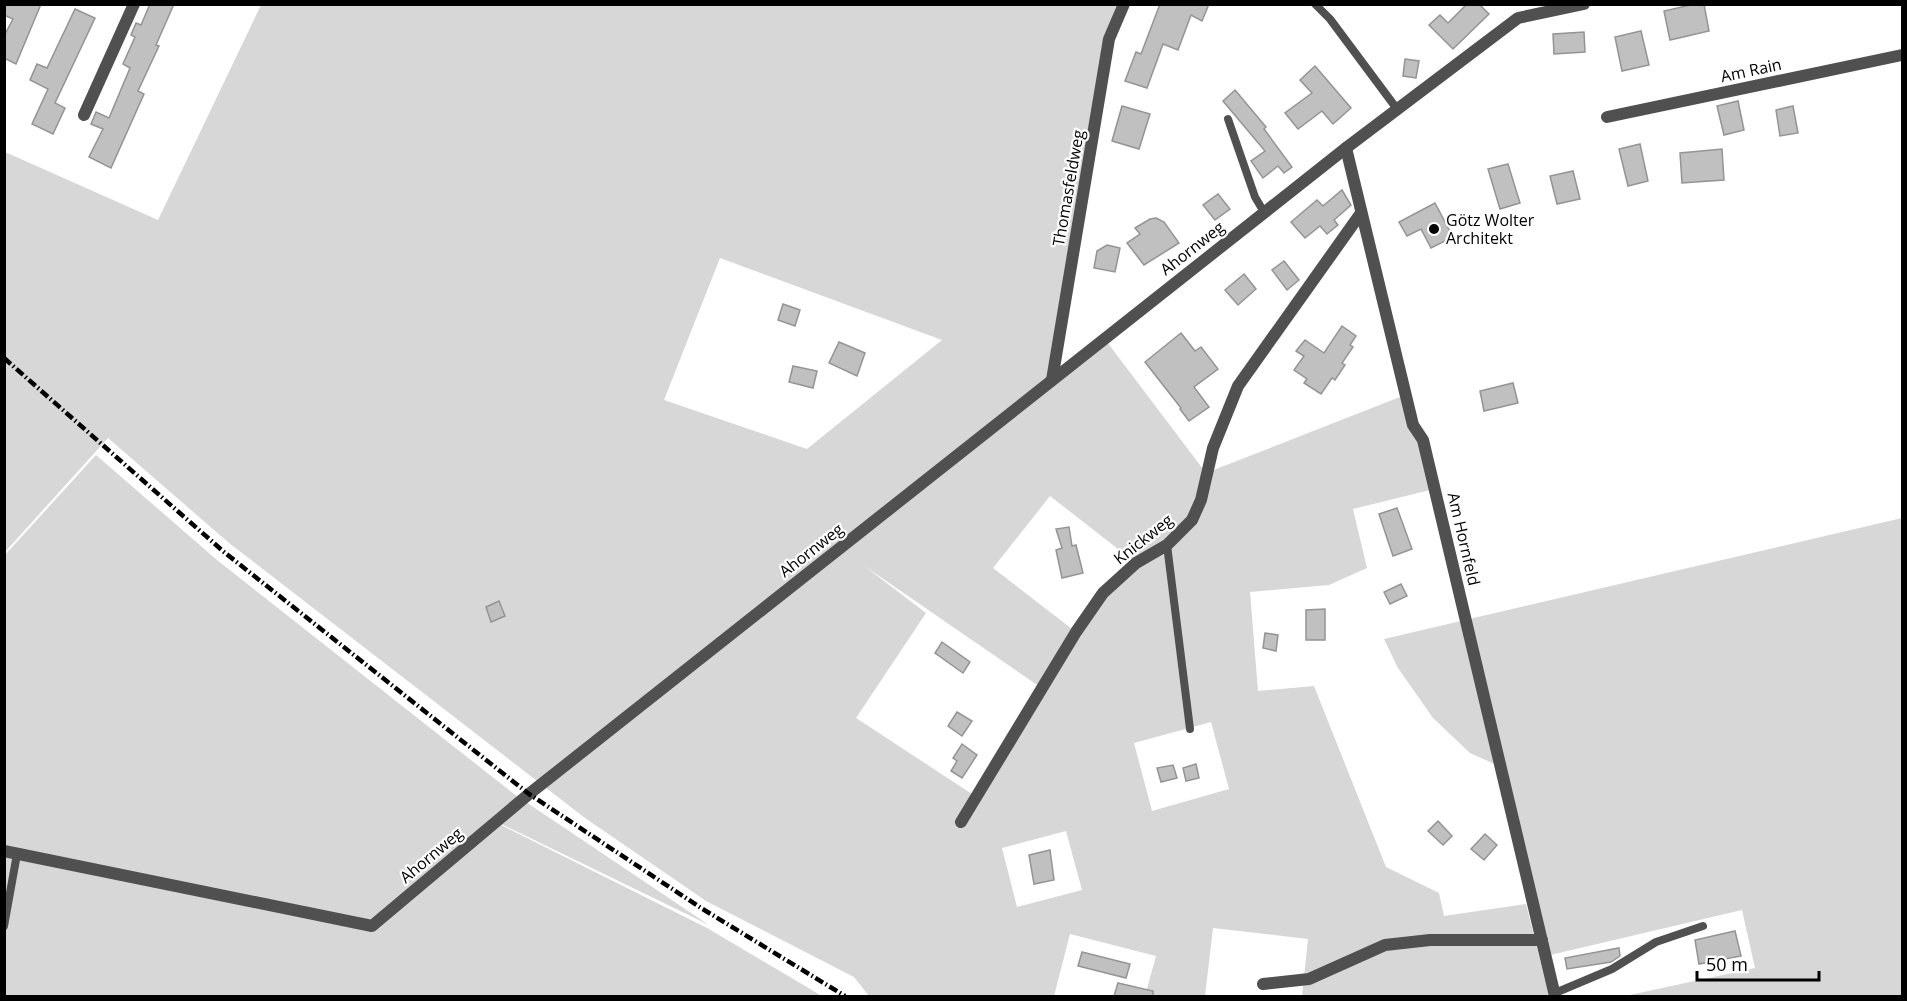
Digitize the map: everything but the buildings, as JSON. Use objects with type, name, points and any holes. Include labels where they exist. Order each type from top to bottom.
[{"type":"street","points":[[84,115],[134,4]]},
{"type":"street","name":"Thomasfeldweg","points":[[1052,380],[1109,39],[1124,4]]},
{"type":"street","points":[[1518,18],[1523,4]]},
{"type":"street","name":"Ahornweg","points":[[11,853],[372,926],[529,794],[1397,109],[1518,18],[1584,4]]},
{"type":"street","name":"Am Rain","points":[[1607,117],[1902,55]]},
{"type":"street","name":"Am Hornfeld","points":[[1346,148],[1413,425],[1423,440],[1555,995]]},
{"type":"street","name":"Knickweg","points":[[961,822],[1076,632],[1103,593],[1136,563],[1167,544],[1192,520],[1201,500],[1213,448],[1238,386],[1361,213]]},
{"type":"street","points":[[1263,984],[1309,979],[1385,945],[1430,940],[1542,940]]},
{"type":"lane","points":[[1315,4],[1330,19],[1397,109]]},
{"type":"lane","points":[[1228,119],[1255,197],[1264,212]]},
{"type":"lane","points":[[1167,544],[1190,729]]},
{"type":"lane","points":[[4,926],[11,853]]},
{"type":"lane","points":[[1555,995],[1612,969],[1656,942],[1703,926]]},
{"type":"shaded area","points":[[261,5],[1124,5],[1109,39],[1052,379],[1104,338],[1206,473],[1405,395],[1434,489],[1353,509],[1367,568],[1329,585],[1250,592],[1258,691],[1314,686],[1386,867],[1439,893],[1444,916],[1526,904],[1549,996],[1302,996],[1308,939],[1213,928],[1205,996],[1145,996],[1156,956],[1070,934],[1054,996],[869,996],[854,977],[706,901],[585,818],[229,543],[108,438],[5,552],[5,152],[158,220]],"holes":[[[720,258],[942,340],[807,449],[664,400]],[[1050,496],[1136,563],[1076,632],[993,568]],[[863,565],[1043,689],[975,796],[856,718],[926,613]],[[1211,722],[1229,789],[1152,811],[1134,743]],[[1066,831],[1082,890],[1017,907],[1002,848]]]},
{"type":"shaded area","points":[[96,455],[217,560],[514,794],[709,925],[497,822],[372,926],[5,853],[4,556]]},
{"type":"shaded area","points":[[1902,518],[1902,996],[1625,996],[1755,968],[1742,910],[1546,956],[1501,767],[1470,753],[1433,718],[1398,668],[1384,639]]},
{"type":"shaded area","points":[[497,823],[707,928],[822,996],[5,996],[4,855],[373,929]]},
{"type":"railway","points":[[4,358],[224,552],[529,794],[701,908],[845,996]]},
{"type":"place","name":"Götz Wolter Architekt","points":[[1434,229]]}]
